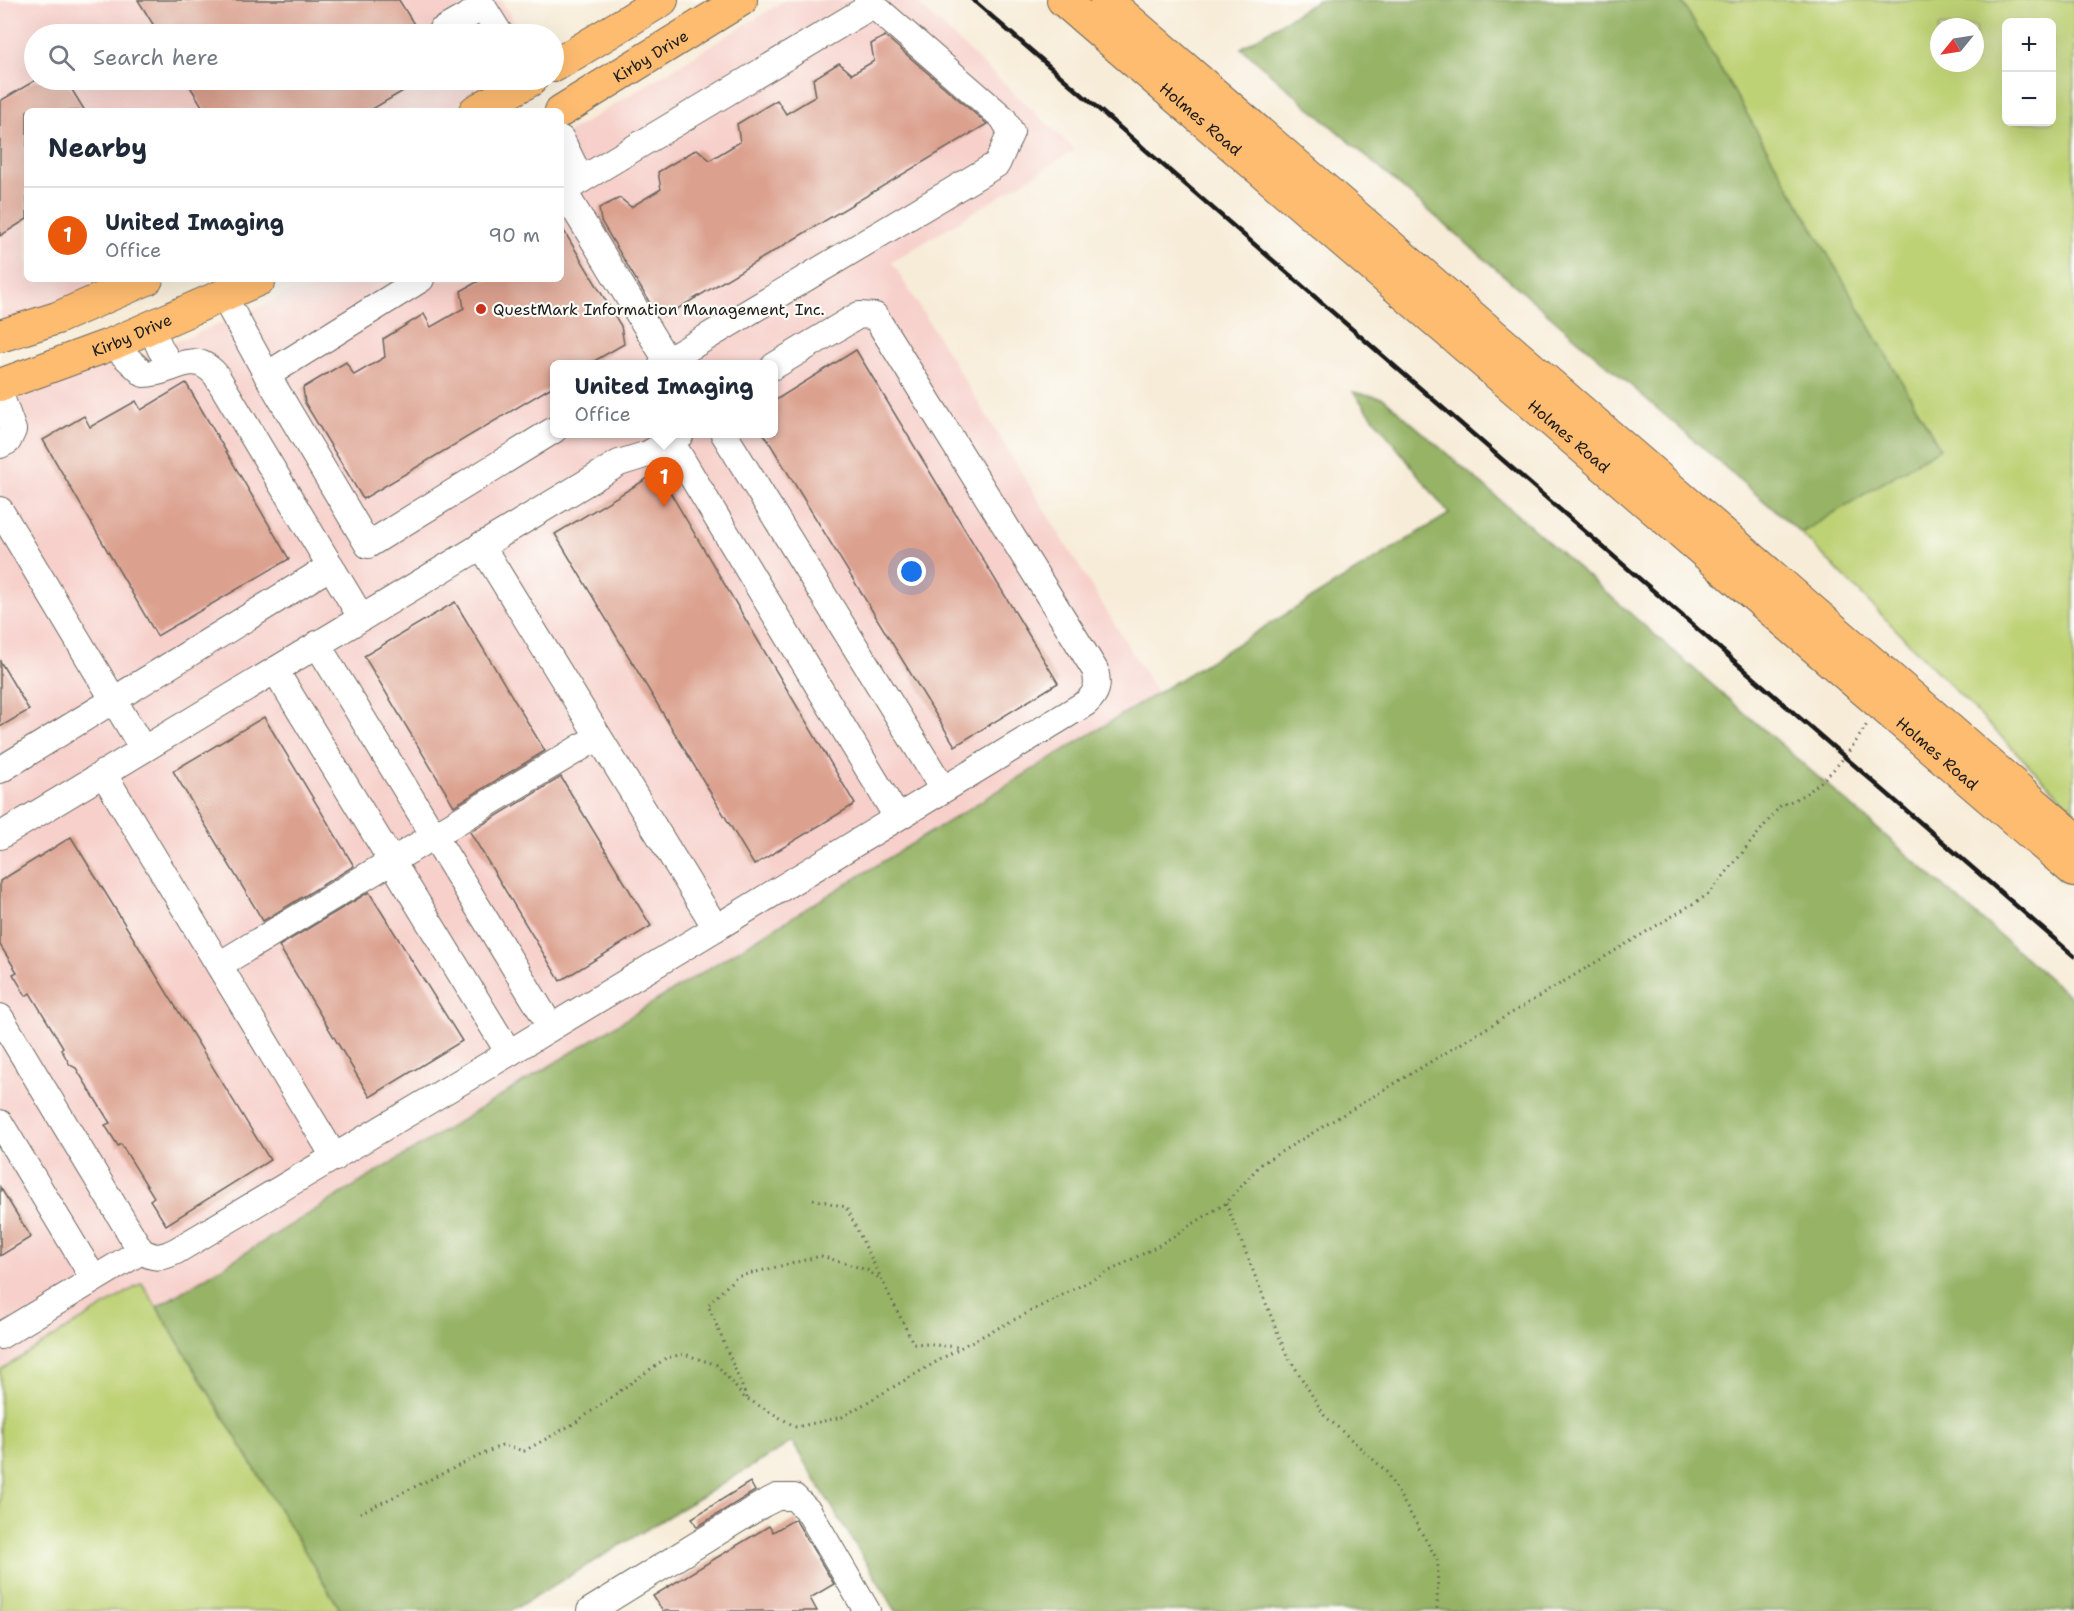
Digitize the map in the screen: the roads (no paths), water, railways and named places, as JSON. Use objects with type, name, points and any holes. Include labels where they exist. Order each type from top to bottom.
[{"type":"main road","points":[[564,59],[662,0]]},
{"type":"main road","name":"Kirby Drive","points":[[564,109],[741,0]]},
{"type":"main road","name":"Holmes Road","points":[[1063,0],[2074,871]]},
{"type":"main road","name":"Holmes Road","points":[[1106,0],[2074,837]]},
{"type":"main road","points":[[480,108],[511,90]]},
{"type":"main road","points":[[539,90],[545,108]]},
{"type":"main road","points":[[0,336],[57,318],[140,282]]},
{"type":"main road","name":"Kirby Drive","points":[[0,385],[151,328],[220,288],[247,282]]},
{"type":"lane","points":[[451,24],[481,3],[494,24]]},
{"type":"lane","points":[[569,187],[869,3],[1003,118],[1011,132],[1007,146],[997,164],[671,360]]},
{"type":"lane","points":[[564,157],[569,187],[664,360]]},
{"type":"lane","points":[[267,375],[416,282]]},
{"type":"lane","points":[[220,288],[267,375],[368,545],[550,433]]},
{"type":"lane","points":[[0,1017],[141,1251],[153,1257],[165,1257],[335,1158],[1086,703],[1098,688],[1095,670],[875,316],[859,315],[778,364]]},
{"type":"lane","points":[[151,328],[160,350],[172,367]]},
{"type":"lane","points":[[112,344],[144,374],[157,374],[192,361],[207,364],[216,375],[362,617]]},
{"type":"lane","points":[[0,394],[14,430],[8,441],[0,446]]},
{"type":"lane","points":[[0,836],[619,463],[648,454],[673,438]]},
{"type":"lane","points":[[676,438],[897,817]]},
{"type":"lane","points":[[726,438],[943,789]]},
{"type":"lane","points":[[0,510],[143,749]]},
{"type":"lane","points":[[481,546],[716,928]]},
{"type":"lane","points":[[0,770],[331,566]]},
{"type":"lane","points":[[317,644],[550,1027]]},
{"type":"lane","points":[[275,670],[509,1053]]},
{"type":"lane","points":[[219,965],[598,737]]},
{"type":"lane","points":[[104,773],[335,1158]]},
{"type":"lane","points":[[0,1123],[94,1279]]},
{"type":"lane","points":[[0,1336],[141,1251]]},
{"type":"lane","points":[[590,1611],[620,1603],[763,1504],[777,1497],[794,1497],[809,1512],[867,1611]]},
{"type":"railway","points":[[973,0],[2074,956]]},
{"type":"place","name":"QuestMark Information Management, Inc.","points":[[481,309]]},
{"type":"place","name":"United Imaging","points":[[664,507]]}]
